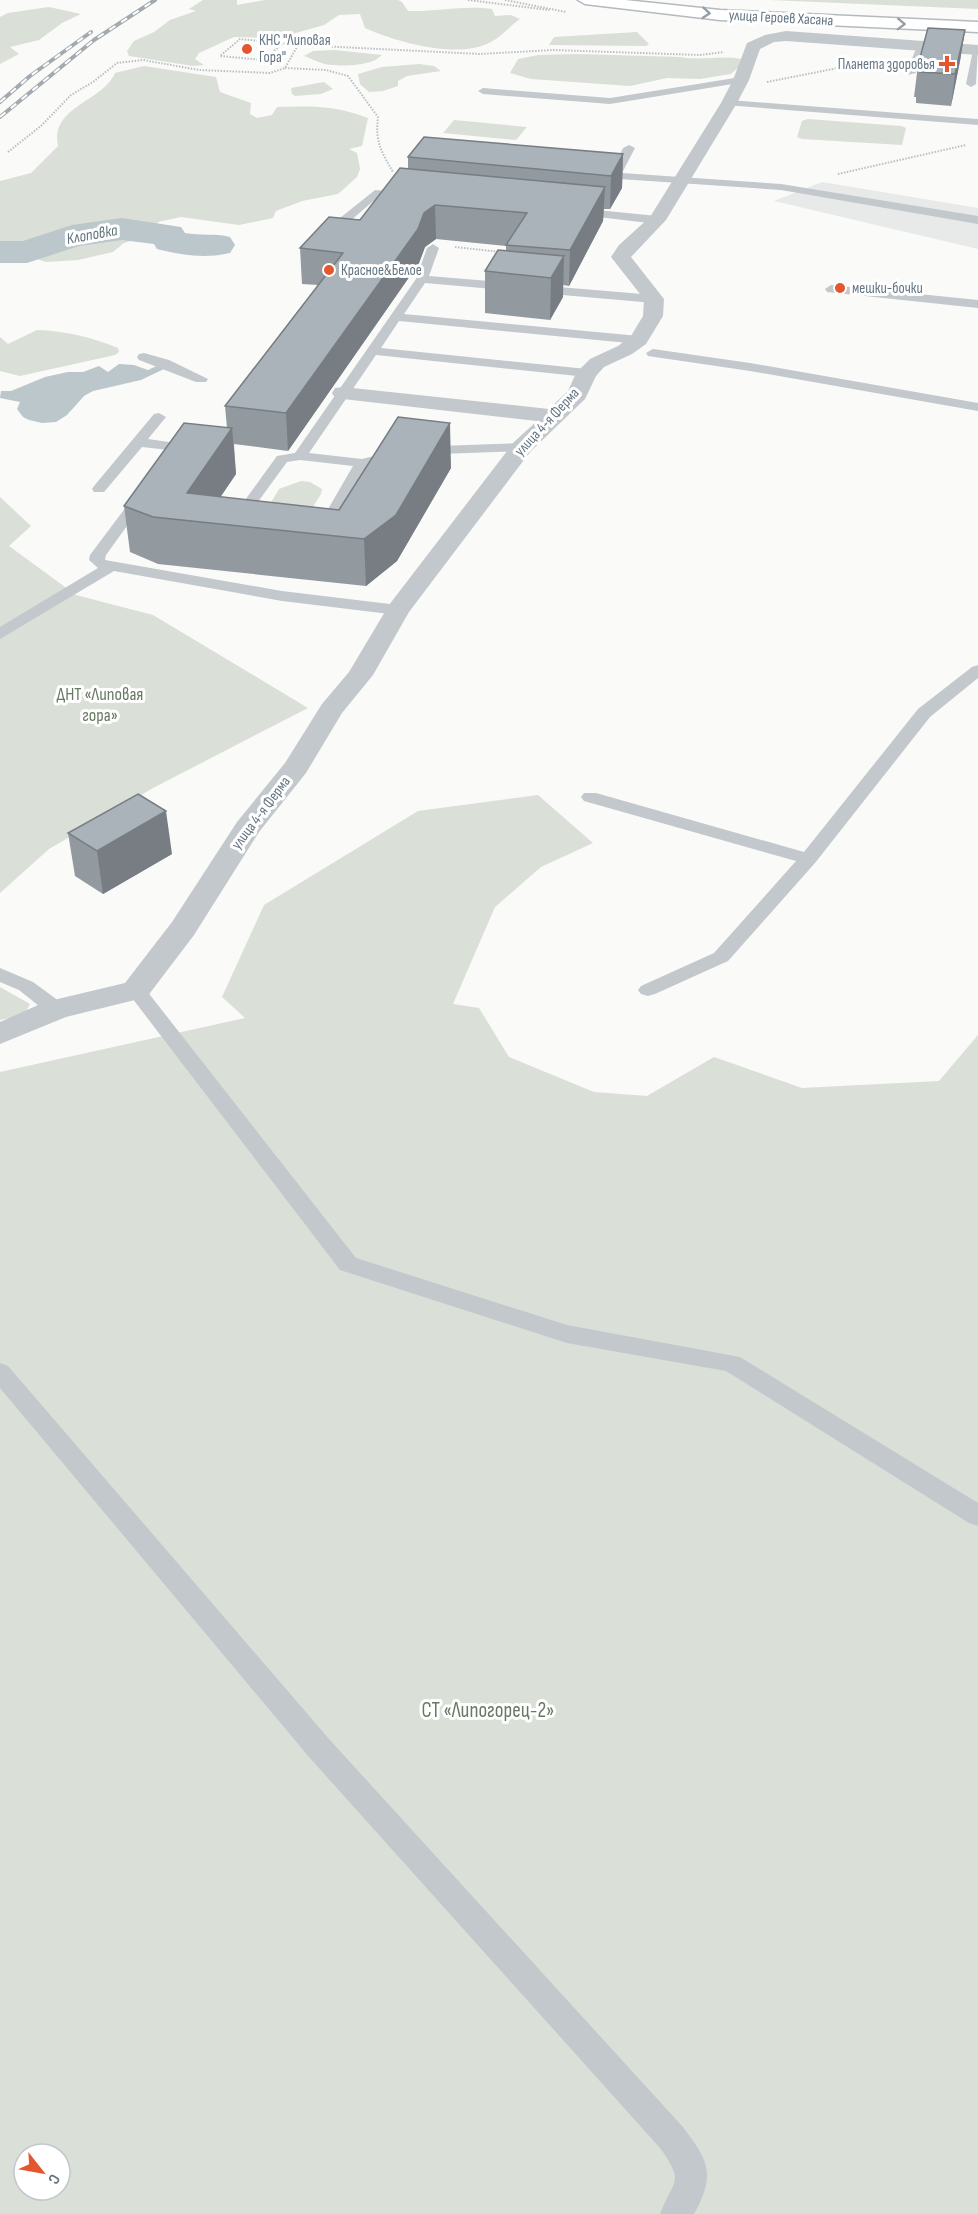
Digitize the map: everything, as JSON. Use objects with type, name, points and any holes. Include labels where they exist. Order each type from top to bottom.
[{"type":"main road","name":"улица Героев Хасана","points":[[585,0],[720,15],[978,27]]},
{"type":"main road","name":"улица Героев Хасана","points":[[710,0],[816,8],[978,13]]},
{"type":"street","points":[[646,346],[653,316],[654,299],[621,257],[626,249],[657,220],[736,91],[753,46],[770,38],[786,36],[978,50]]},
{"type":"street","name":"улица 4-я Ферма","points":[[136,990],[183,928],[247,828],[296,767],[331,710],[360,675],[398,610],[522,447],[577,394],[587,373],[597,363],[625,350],[646,346]]},
{"type":"street","points":[[343,393],[554,416]]},
{"type":"street","points":[[0,1034],[56,1009],[136,990]]},
{"type":"lane","points":[[911,73],[922,46]]},
{"type":"lane","points":[[971,84],[978,50]]},
{"type":"lane","points":[[483,91],[610,102],[736,91],[978,122]]},
{"type":"lane","points":[[615,177],[629,148]]},
{"type":"lane","points":[[582,174],[781,187],[978,220]]},
{"type":"lane","points":[[324,237],[375,193],[422,198]]},
{"type":"lane","points":[[563,211],[657,220]]},
{"type":"lane","points":[[300,456],[422,279],[439,247]]},
{"type":"lane","points":[[422,279],[654,299]]},
{"type":"lane","points":[[831,289],[978,304]]},
{"type":"lane","points":[[396,316],[646,346],[750,367],[978,407]]},
{"type":"lane","points":[[372,351],[587,373]]},
{"type":"lane","points":[[144,357],[164,363],[201,380]]},
{"type":"lane","points":[[99,489],[159,417]]},
{"type":"lane","points":[[138,442],[178,447],[98,555],[97,560],[100,564],[282,596],[398,610]]},
{"type":"lane","points":[[251,533],[229,531],[282,459],[300,456],[362,463],[411,451],[522,447]]},
{"type":"lane","points":[[307,538],[318,540],[362,463]]},
{"type":"lane","points":[[0,634],[110,567]]},
{"type":"lane","points":[[648,990],[722,957],[808,859],[924,713],[978,670]]},
{"type":"lane","points":[[590,797],[808,859]]},
{"type":"lane","points":[[0,974],[26,986],[56,1009]]},
{"type":"lane","points":[[136,990],[348,1264],[567,1334],[732,1363],[978,1515]]},
{"type":"lane","points":[[0,1372],[319,1748],[671,2137],[690,2161],[693,2187],[676,2214]]},
{"type":"path","points":[[468,0],[565,11]]},
{"type":"path","points":[[282,44],[263,60],[220,56],[240,39],[282,44],[480,54],[553,50],[700,55],[724,52]]},
{"type":"path","points":[[285,68],[298,45]]},
{"type":"path","points":[[8,152],[42,125],[71,95],[93,82],[117,63],[143,60],[199,70],[256,74],[270,73],[285,68],[339,72],[348,76],[378,117],[376,136],[381,151],[394,171],[375,193]]},
{"type":"path","points":[[736,91],[802,73],[849,66]]},
{"type":"path","points":[[839,174],[966,144]]},
{"type":"path","points":[[439,247],[501,252]]},
{"type":"shaded area","points":[[822,182],[978,208],[978,249],[774,201]]},
{"type":"shaded area","points":[[119,364],[134,365],[148,370],[161,364],[164,369],[141,380],[93,391],[84,396],[67,415],[56,422],[42,423],[29,420],[23,417],[17,409],[20,402],[0,398],[1,391],[11,391],[45,377],[68,372],[83,372],[99,366],[108,372]]},
{"type":"green space","points":[[203,0],[237,0],[237,5],[265,0],[398,0],[408,11],[481,8],[492,9],[495,16],[511,15],[520,19],[491,42],[478,47],[462,49],[428,47],[393,39],[365,28],[360,14],[339,15],[324,25],[292,34],[270,38],[234,37],[199,53],[195,59],[204,65],[193,66],[129,56],[127,51],[134,41],[154,32],[170,20],[196,11],[189,9]]},
{"type":"green space","points":[[770,0],[978,0],[978,9]]},
{"type":"green space","points":[[49,7],[81,14],[62,23],[39,40],[10,47],[19,54],[0,64],[0,17],[8,13]]},
{"type":"green space","points":[[637,32],[649,44],[646,46],[549,45],[554,37]]},
{"type":"green space","points":[[335,50],[382,55],[366,63],[345,65],[325,64],[304,56],[313,51]]},
{"type":"green space","points":[[538,55],[741,59],[740,66],[731,74],[700,79],[667,78],[630,86],[531,79],[510,73],[518,59]]},
{"type":"green space","points":[[419,64],[434,66],[441,71],[407,76],[398,81],[398,86],[383,91],[369,92],[360,84],[358,74],[382,67]]},
{"type":"green space","points":[[144,66],[216,77],[220,92],[251,103],[250,114],[257,118],[272,115],[277,107],[302,106],[334,109],[368,118],[362,146],[349,149],[357,153],[360,169],[357,177],[338,194],[302,201],[276,211],[273,218],[239,225],[181,217],[158,222],[155,234],[124,243],[113,252],[78,260],[46,262],[37,259],[65,242],[0,248],[0,181],[31,173],[58,146],[58,133],[69,113],[100,91],[115,73]]},
{"type":"green space","points":[[324,82],[333,89],[321,94],[295,96],[292,94],[291,88]]},
{"type":"green space","points":[[808,119],[906,128],[902,145],[797,137],[802,121]]},
{"type":"green space","points":[[454,120],[527,127],[516,140],[443,133]]},
{"type":"green space","points":[[37,330],[68,333],[88,338],[118,348],[119,352],[115,355],[20,376],[0,371],[0,337],[8,344]]},
{"type":"green space","points":[[301,481],[310,482],[322,489],[300,528],[258,525],[279,489]]},
{"type":"green space","name":"ДНТ «Липовая гора»","points":[[0,497],[31,526],[9,546],[76,595],[153,615],[308,708],[153,788],[49,849],[0,893]]},
{"type":"green space","name":"СТ «Липогорец-2»","points":[[538,795],[593,843],[541,867],[495,907],[453,1004],[479,1008],[509,1057],[594,1092],[647,1096],[714,1057],[802,1088],[939,1081],[978,1035],[978,2214],[0,2214],[0,1072],[245,1018],[222,997],[264,905],[418,811]]},
{"type":"green space","points":[[0,987],[30,1004],[24,1015],[0,1020]]},
{"type":"building","points":[[928,28],[965,30],[955,74],[920,72],[921,66],[918,65]]},
{"type":"building","points":[[424,137],[623,154],[611,176],[408,157]]},
{"type":"building","points":[[400,168],[605,187],[570,250],[506,245],[527,213],[435,205],[424,213],[418,229],[286,413],[225,406],[343,253],[300,248],[329,217],[360,220]]},
{"type":"building","points":[[498,250],[564,256],[551,278],[485,271]]},
{"type":"building","points":[[398,417],[450,423],[396,515],[364,539],[153,517],[124,506],[184,423],[232,428],[187,493],[339,510]]},
{"type":"building","points":[[138,794],[166,811],[97,851],[68,833]]},
{"type":"waterway","name":"Клоповка","points":[[0,252],[27,252],[72,236],[122,229],[168,235],[170,241],[190,245],[217,245]]},
{"type":"railway","points":[[0,117],[94,40],[155,0]]},
{"type":"railway","points":[[0,102],[30,76],[91,32]]},
{"type":"place","name":"КНС \"Липовая Гора\"","points":[[247,49]]},
{"type":"place","name":"Планета здоровья","points":[[947,64]]},
{"type":"place","name":"Красное&Белое","points":[[329,270]]},
{"type":"place","name":"мешки-бочки","points":[[840,288]]}]
